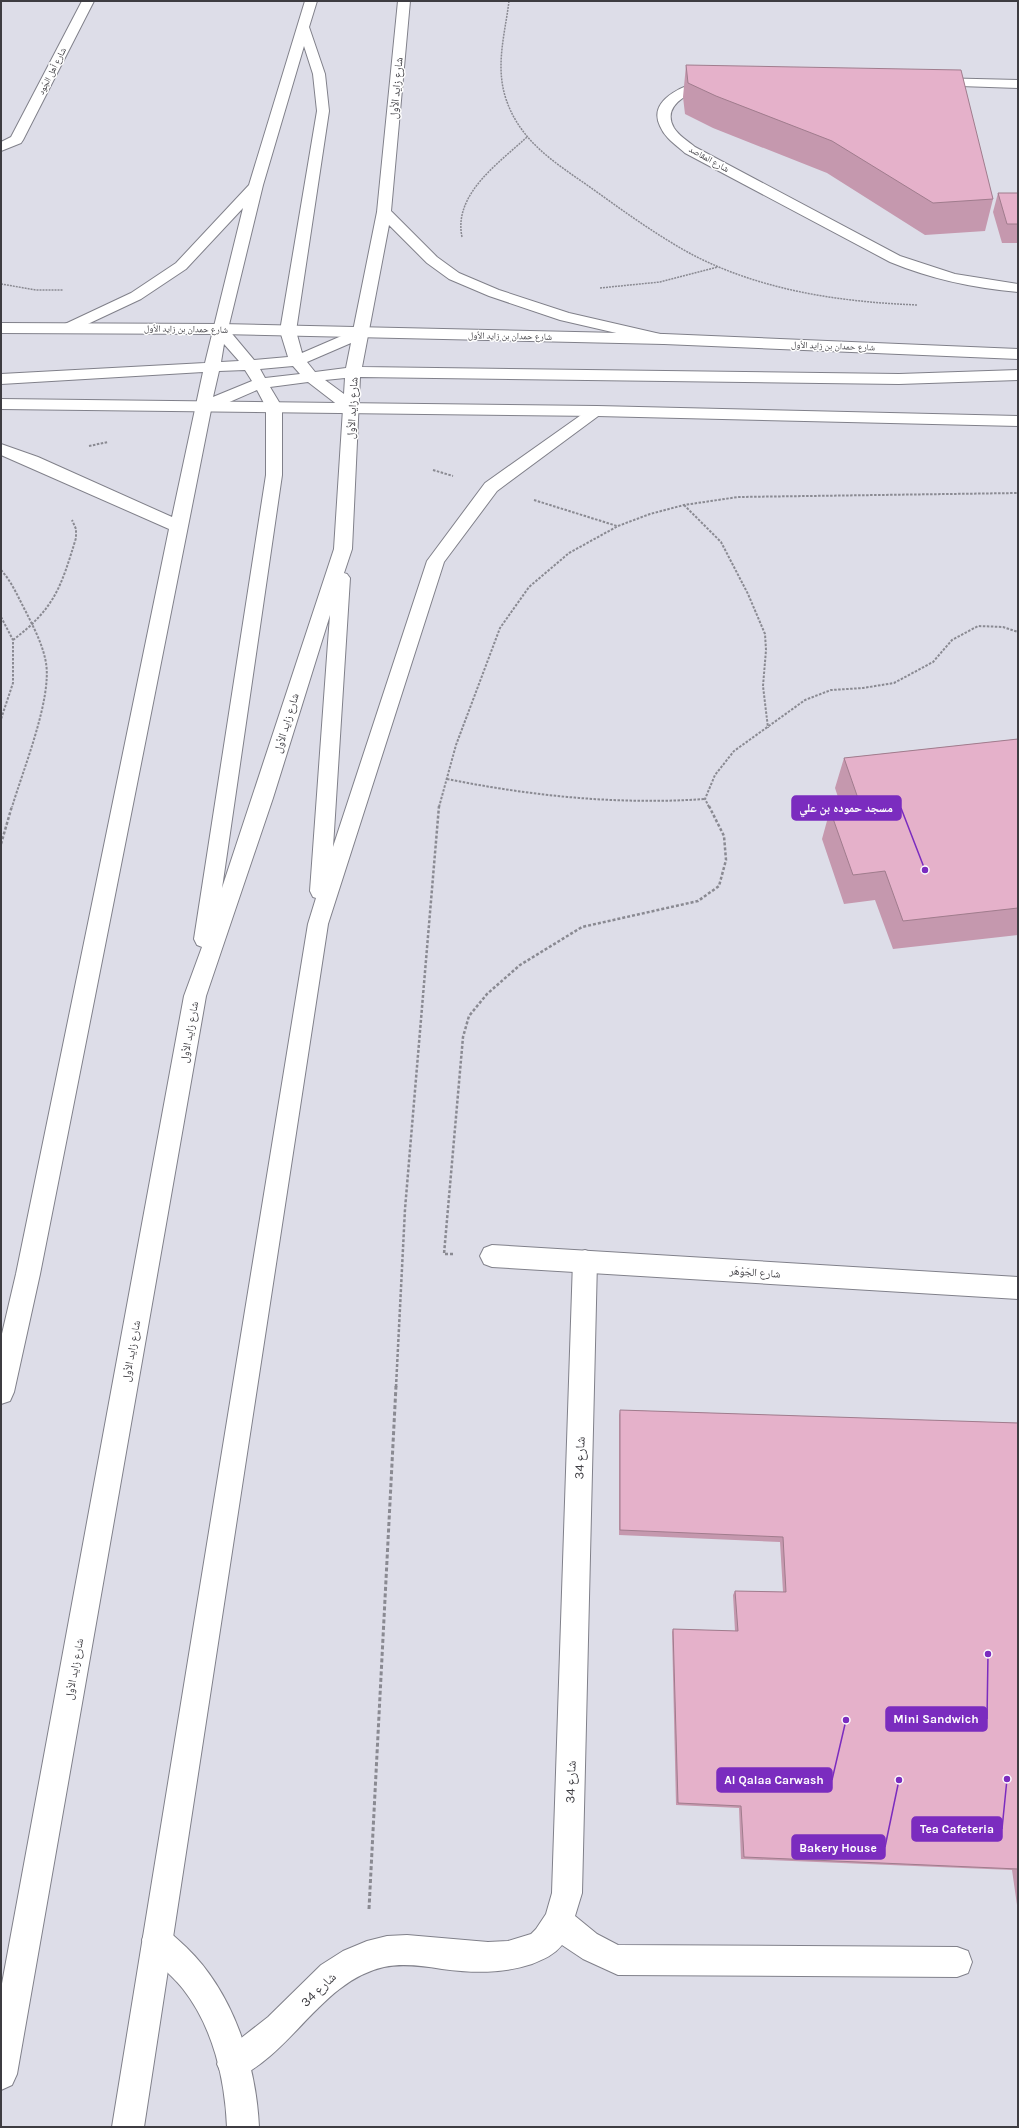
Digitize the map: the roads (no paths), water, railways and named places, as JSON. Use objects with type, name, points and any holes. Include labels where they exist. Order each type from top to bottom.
[{"type":"main road","name":"شارع أهل الجُود","points":[[1,147],[16,140],[88,1]]},
{"type":"main road","points":[[1,1392],[28,1274],[178,526],[220,329],[256,186],[311,1]]},
{"type":"main road","name":"شارع زايد الأول","points":[[1,2074],[195,996],[263,798],[299,679],[343,549],[354,372],[384,212],[404,1]]},
{"type":"main road","points":[[303,26],[319,74],[323,111],[288,331],[297,361],[310,376],[352,408]]},
{"type":"main road","name":"شارع المقاصد","points":[[726,79],[700,84],[679,94],[667,107],[664,121],[673,136],[690,150],[889,256],[920,270],[950,279],[1018,288]]},
{"type":"main road","points":[[924,82],[1018,84]]},
{"type":"main road","points":[[70,327],[136,296],[181,266],[256,186]]},
{"type":"main road","points":[[384,212],[432,260],[454,276],[494,293],[565,317],[664,339]]},
{"type":"main road","name":"شارع حمدان بن زايد الأول","points":[[1,328],[70,327],[220,329],[664,339],[1018,354]]},
{"type":"main road","points":[[195,996],[274,475],[274,406],[250,365],[220,329]]},
{"type":"main road","points":[[1,379],[297,361],[361,333]]},
{"type":"main road","points":[[204,406],[261,383],[354,372],[899,379],[1018,375]]},
{"type":"main road","points":[[1,404],[274,406],[597,411],[1018,421]]},
{"type":"main road","points":[[318,924],[436,561],[491,487],[597,411]]},
{"type":"main road","points":[[1,449],[32,461],[178,526]]},
{"type":"main road","points":[[128,2127],[156,1940],[318,924],[343,549]]},
{"type":"main road","name":"شارع الجَوْهَر","points":[[492,1256],[1018,1288]]},
{"type":"main road","name":"شارع 34","points":[[233,2064],[259,2045],[284,2022],[328,1976],[367,1956],[388,1950],[411,1950],[487,1959],[514,1956],[542,1944],[559,1922],[567,1893],[585,1261]]},
{"type":"main road","points":[[1,1324],[28,1274]]},
{"type":"main road","points":[[559,1922],[576,1939],[596,1952],[618,1960],[957,1962]]},
{"type":"main road","points":[[156,1940],[199,1984],[219,2021],[233,2064],[243,2111],[244,2127]]},
{"type":"place","name":"مسجد حموده بن علي","points":[[925,870]]},
{"type":"place","name":"Mini Sandwich","points":[[988,1654]]},
{"type":"place","name":"Al Qalaa Carwash","points":[[846,1720]]},
{"type":"place","name":"Tea Cafeteria","points":[[1007,1779]]},
{"type":"place","name":"Bakery House","points":[[899,1780]]}]
